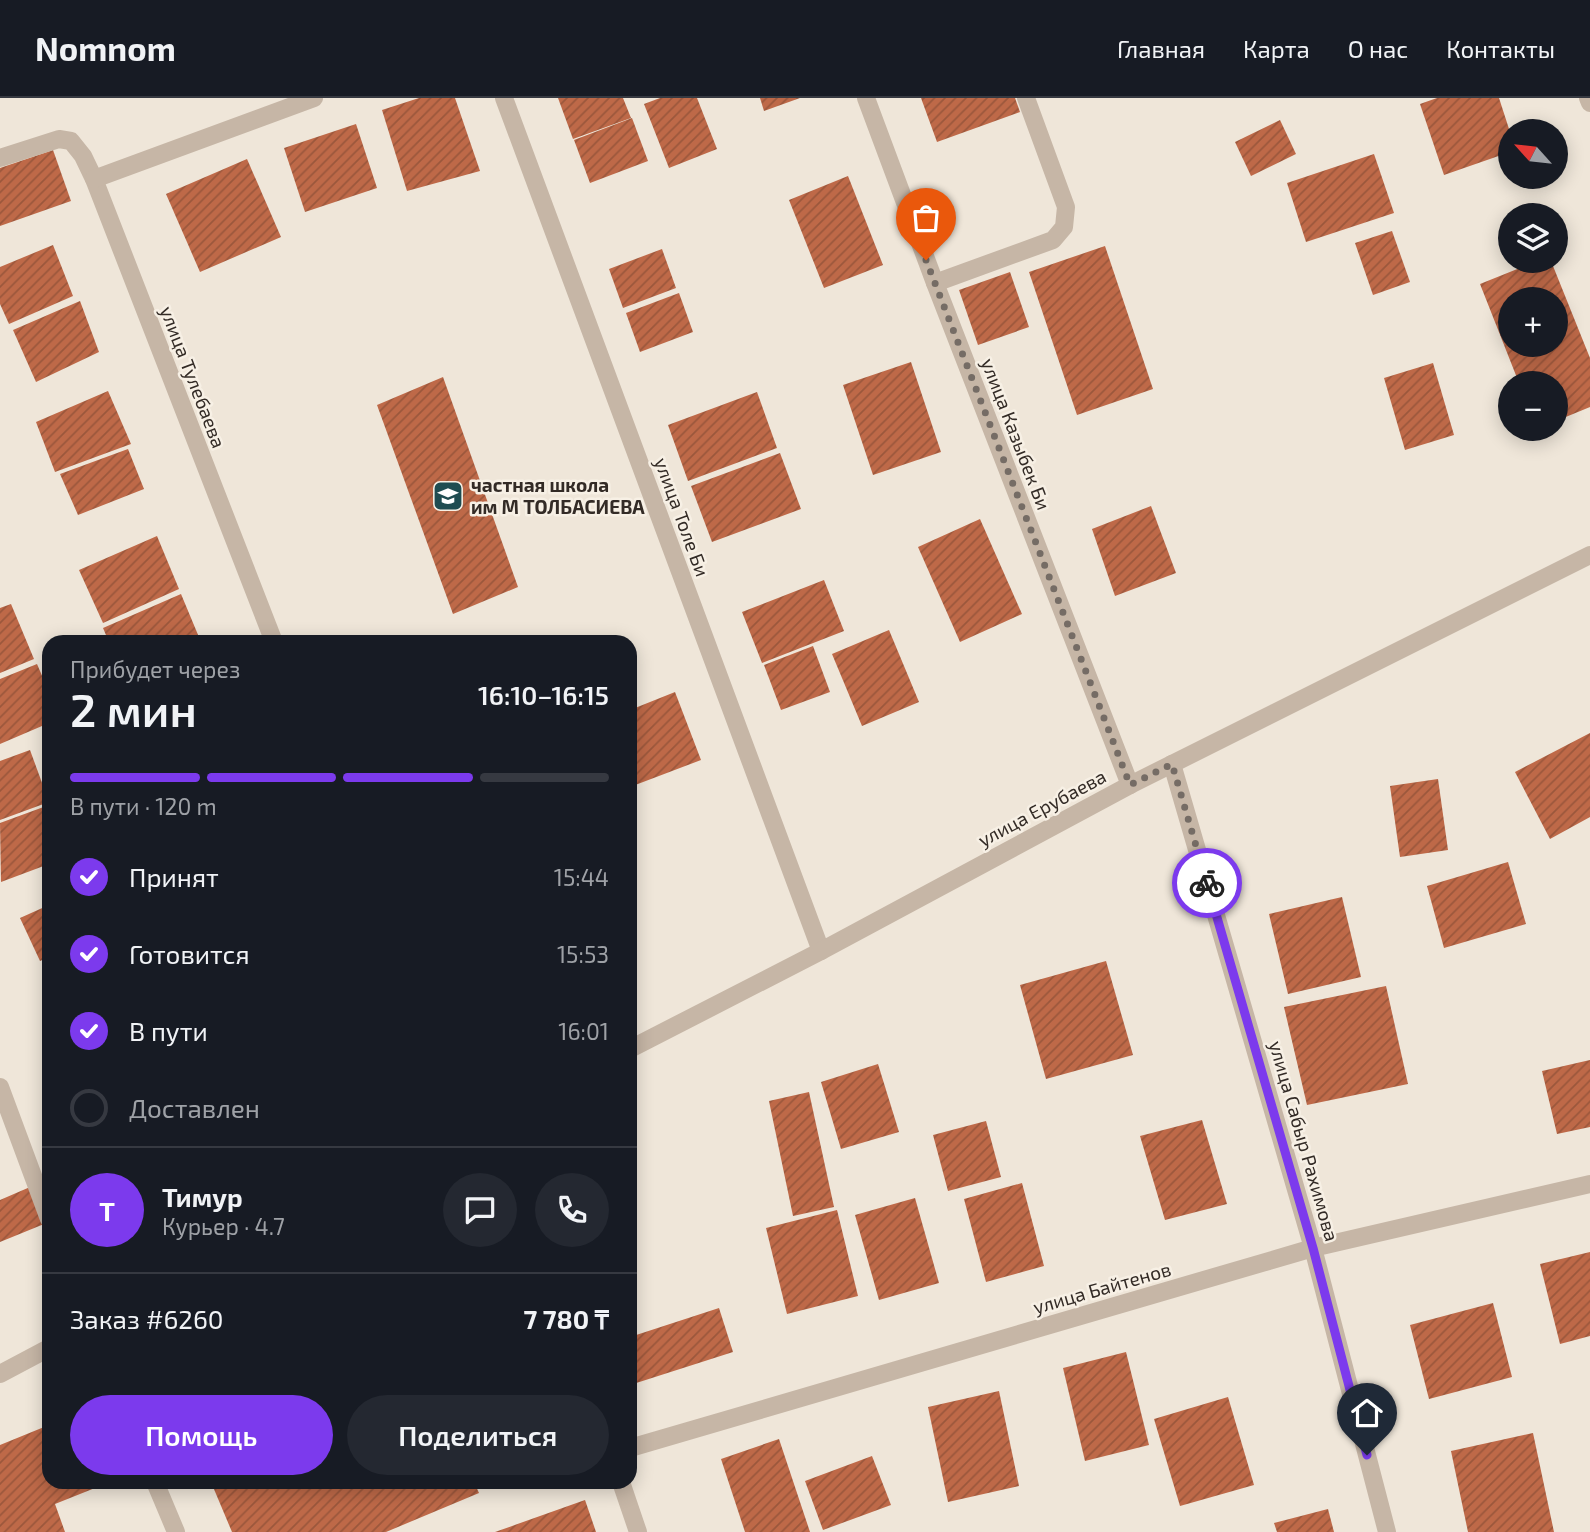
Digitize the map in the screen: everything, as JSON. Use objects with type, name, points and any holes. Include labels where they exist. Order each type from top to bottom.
[{"type":"street","points":[[94,179],[314,98]]},
{"type":"street","name":"улица Толе Би","points":[[504,98],[821,951]]},
{"type":"street","name":"улица Казыбек Би","points":[[866,98],[1130,785]]},
{"type":"street","points":[[935,283],[1053,240],[1064,227],[1066,207],[1026,98]]},
{"type":"street","points":[[1588,98],[1590,103]]},
{"type":"street","name":"улица Тулебаева","points":[[0,158],[59,139],[71,141],[83,156],[271,635]]},
{"type":"street","name":"улица Ерубаева","points":[[637,1045],[821,951],[1130,785],[1590,555]]},
{"type":"street","name":"улица Сабыр Рахимова","points":[[1172,764],[1313,1248],[1387,1532]]},
{"type":"street","points":[[0,1087],[42,1200]]},
{"type":"street","name":"улица Байтенов","points":[[637,1446],[1313,1248],[1590,1184]]},
{"type":"street","points":[[0,1374],[42,1352]]},
{"type":"street","points":[[158,1489],[176,1532]]},
{"type":"street","points":[[623,1489],[638,1532]]},
{"type":"building","points":[[419,98],[455,98],[480,171],[407,191],[382,110]]},
{"type":"building","points":[[558,98],[623,98],[631,118],[573,139]]},
{"type":"building","points":[[660,98],[697,98],[717,149],[669,168],[644,104]]},
{"type":"building","points":[[760,98],[800,98],[764,111]]},
{"type":"building","points":[[921,98],[1015,98],[1020,112],[937,142]]},
{"type":"building","points":[[1437,98],[1499,98],[1506,119],[1498,119],[1498,156],[1444,175],[1420,104]]},
{"type":"building","points":[[632,118],[648,161],[590,183],[574,140]]},
{"type":"building","points":[[1280,120],[1296,154],[1251,176],[1235,142]]},
{"type":"building","points":[[356,124],[377,188],[305,212],[284,148]]},
{"type":"building","points":[[53,150],[71,201],[0,226],[0,168]]},
{"type":"building","points":[[1374,154],[1394,213],[1306,242],[1287,183]]},
{"type":"building","points":[[247,159],[281,237],[200,272],[166,194]]},
{"type":"building","points":[[848,176],[883,265],[824,288],[789,200]]},
{"type":"building","points":[[1392,231],[1410,282],[1373,295],[1355,243]]},
{"type":"building","points":[[53,245],[73,296],[9,324],[0,304],[0,267]]},
{"type":"building","points":[[1105,246],[1153,389],[1077,415],[1029,272]]},
{"type":"building","points":[[662,249],[676,288],[623,308],[609,269]]},
{"type":"building","points":[[1010,272],[1029,327],[978,345],[959,290]]},
{"type":"building","points":[[1507,273],[1556,273],[1561,287],[1498,287],[1498,330],[1480,284]]},
{"type":"building","points":[[679,293],[693,332],[640,352],[626,313]]},
{"type":"building","points":[[80,301],[99,352],[36,382],[13,330]]},
{"type":"building","points":[[1568,303],[1590,358],[1590,407],[1568,416],[1568,371],[1514,371],[1509,357],[1568,357]]},
{"type":"building","points":[[911,362],[941,452],[873,475],[843,385]]},
{"type":"building","points":[[1433,363],[1454,435],[1405,450],[1384,378]]},
{"type":"building","name":"частная школа им М ТОЛБАСИЕВА","points":[[443,377],[518,587],[453,614],[377,405]]},
{"type":"building","points":[[108,391],[131,444],[55,472],[36,422]]},
{"type":"building","points":[[757,392],[777,448],[688,481],[668,425]]},
{"type":"building","points":[[128,449],[144,489],[78,515],[60,474]]},
{"type":"building","points":[[780,453],[801,509],[712,542],[691,486]]},
{"type":"building","points":[[1151,506],[1176,573],[1115,596],[1092,529]]},
{"type":"building","points":[[980,519],[1022,614],[960,642],[918,547]]},
{"type":"building","points":[[157,536],[179,589],[103,623],[79,570]]},
{"type":"building","points":[[824,580],[844,631],[762,663],[742,612]]},
{"type":"building","points":[[181,594],[198,635],[106,635],[103,628]]},
{"type":"building","points":[[11,604],[34,659],[0,673],[0,608]]},
{"type":"building","points":[[889,630],[919,702],[862,726],[832,654]]},
{"type":"building","points":[[813,646],[830,692],[781,710],[764,665]]},
{"type":"building","points":[[37,664],[42,676],[42,726],[0,744],[0,679]]},
{"type":"building","points":[[675,692],[701,760],[637,784],[637,707]]},
{"type":"building","points":[[1590,733],[1590,817],[1550,839],[1515,772]]},
{"type":"building","points":[[30,750],[42,783],[42,805],[0,820],[0,761]]},
{"type":"building","points":[[1438,779],[1448,850],[1400,857],[1390,786]]},
{"type":"building","points":[[42,808],[42,867],[1,882],[0,823]]},
{"type":"building","points":[[1508,862],[1526,924],[1444,948],[1427,886]]},
{"type":"building","points":[[1342,897],[1361,977],[1288,994],[1269,914]]},
{"type":"building","points":[[42,908],[42,960],[40,961],[20,918]]},
{"type":"building","points":[[1106,961],[1133,1055],[1046,1079],[1020,985]]},
{"type":"building","points":[[1386,986],[1408,1084],[1307,1105],[1284,1007]]},
{"type":"building","points":[[1590,1060],[1590,1127],[1557,1134],[1542,1071]]},
{"type":"building","points":[[878,1064],[899,1132],[841,1149],[821,1082]]},
{"type":"building","points":[[809,1092],[834,1207],[793,1216],[769,1101]]},
{"type":"building","points":[[1202,1120],[1227,1204],[1165,1220],[1140,1136]]},
{"type":"building","points":[[986,1121],[1001,1177],[948,1191],[933,1135]]},
{"type":"building","points":[[1022,1183],[1044,1266],[986,1282],[964,1199]]},
{"type":"building","points":[[37,1184],[42,1200],[42,1225],[0,1242],[0,1200]]},
{"type":"building","points":[[915,1198],[939,1283],[879,1300],[855,1215]]},
{"type":"building","points":[[837,1210],[858,1296],[787,1314],[766,1228]]},
{"type":"building","points":[[1590,1252],[1590,1336],[1560,1344],[1540,1264]]},
{"type":"building","points":[[1493,1303],[1512,1377],[1429,1399],[1410,1325]]},
{"type":"building","points":[[719,1308],[733,1352],[637,1383],[637,1335]]},
{"type":"building","points":[[1126,1352],[1149,1445],[1085,1461],[1063,1368]]},
{"type":"building","points":[[999,1391],[1019,1486],[948,1502],[928,1407]]},
{"type":"building","points":[[1228,1397],[1254,1485],[1180,1506],[1154,1419]]},
{"type":"building","points":[[42,1428],[42,1489],[92,1489],[55,1504],[65,1532],[0,1532],[0,1445]]},
{"type":"building","points":[[1533,1433],[1554,1532],[1468,1532],[1451,1451]]},
{"type":"building","points":[[779,1439],[810,1532],[745,1532],[721,1459]]},
{"type":"building","points":[[872,1456],[891,1505],[823,1530],[805,1481]]},
{"type":"building","points":[[214,1489],[477,1489],[479,1493],[386,1532],[232,1532]]},
{"type":"building","points":[[585,1500],[596,1532],[495,1532]]},
{"type":"building","points":[[1328,1509],[1334,1532],[1277,1532],[1274,1523]]},
{"type":"way so far","points":[[926,260],[1130,785],[1172,764],[1207,883]]},
{"type":"place","name":"частная школа им М ТОЛБАСИЕВА","points":[[448,496]]},
{"type":"route","points":[[1207,883],[1313,1248],[1367,1455]]}]
